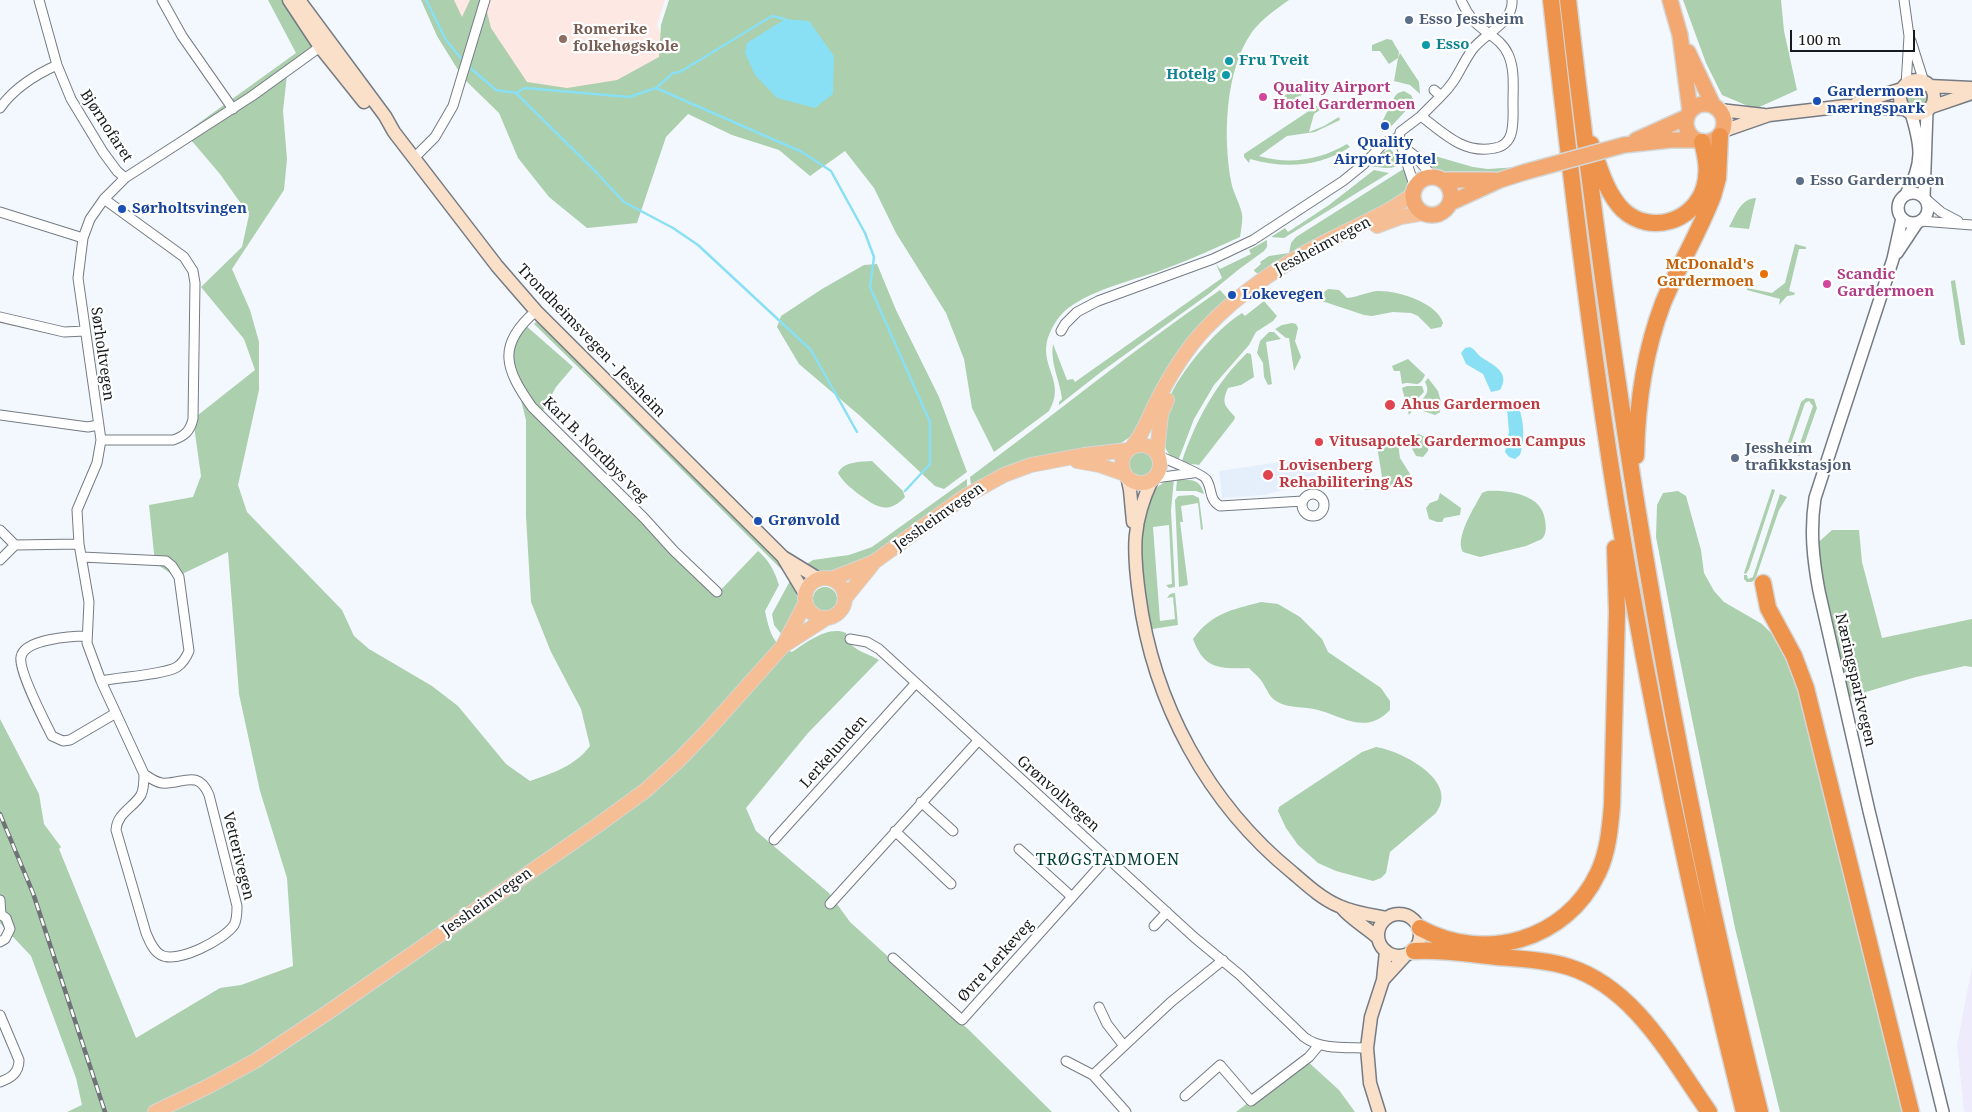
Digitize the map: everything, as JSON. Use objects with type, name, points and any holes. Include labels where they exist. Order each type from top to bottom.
[{"type":"highway","points":[[1550,0],[1582,256],[1617,503],[1682,846],[1744,1112]]},
{"type":"highway","points":[[1568,0],[1600,264],[1635,498],[1667,682],[1698,842],[1739,1031],[1760,1112]]},
{"type":"highway","points":[[1582,118],[1613,196],[1631,216],[1647,222],[1669,222],[1686,213],[1698,200],[1704,188],[1707,172],[1706,157],[1698,141],[1691,137],[1686,127],[1688,114],[1680,35],[1670,0]]},
{"type":"highway","points":[[1635,498],[1637,422],[1644,370],[1663,303],[1713,196],[1718,178],[1721,134],[1724,120],[1716,108],[1680,35]]},
{"type":"highway","points":[[1624,145],[1688,114],[1700,104],[1716,108]]},
{"type":"highway","points":[[1500,180],[1426,178],[1419,182],[1414,191],[1416,206],[1424,213],[1436,215],[1442,212],[1450,203],[1500,180],[1525,172],[1624,145],[1671,140],[1714,140],[1721,134]]},
{"type":"highway","points":[[1438,179],[1451,190],[1450,203]]},
{"type":"highway","points":[[1420,928],[1441,938],[1469,945],[1501,944],[1522,939],[1545,930],[1567,914],[1584,898],[1599,872],[1609,837],[1612,806],[1617,612],[1614,530],[1617,503]]},
{"type":"highway","points":[[1763,583],[1768,608],[1794,656],[1806,688],[1911,1112]]},
{"type":"highway","points":[[1409,953],[1444,951],[1547,962],[1569,967],[1603,982],[1621,996],[1642,1018],[1709,1112]]},
{"type":"main road","name":"Trondheimsvegen - Jessheim","points":[[289,0],[385,116],[394,132],[497,266],[536,311],[783,557],[825,579]]},
{"type":"main road","name":"Trondheimsvegen - Jessheim","points":[[299,0],[324,44]]},
{"type":"main road","points":[[1721,134],[1769,116],[1846,106],[1918,81],[1926,84],[1972,88]]},
{"type":"main road","points":[[1926,84],[1933,94],[1929,109]]},
{"type":"main road","points":[[1904,86],[1900,101],[1908,111]]},
{"type":"main road","points":[[1846,106],[1908,111],[1920,114],[1972,93]]},
{"type":"main road","points":[[1716,108],[1769,116]]},
{"type":"main road","name":"Jessheimvegen","points":[[846,596],[874,562],[956,502],[985,484],[1031,465],[1130,448],[1142,435],[1152,411],[1186,354],[1205,329],[1224,310],[1279,268],[1332,238],[1382,215],[1414,191]]},
{"type":"main road","name":"Jessheimvegen","points":[[1158,454],[1161,414],[1168,396],[1187,364],[1207,337],[1227,317],[1283,274],[1332,245],[1401,216],[1424,213]]},
{"type":"main road","points":[[1135,530],[1139,510],[1160,467],[1158,454],[1148,446],[1143,445],[1130,448],[1122,464],[1130,490],[1135,530],[1138,584],[1147,638],[1165,695],[1191,752],[1223,800],[1256,839],[1303,882],[1340,907],[1378,938],[1386,952],[1384,980],[1371,1017],[1367,1048],[1370,1083],[1379,1112]]},
{"type":"main road","name":"Jessheimvegen","points":[[1064,460],[1099,464],[1126,475]]},
{"type":"main road","points":[[1126,475],[1136,482],[1147,482],[1153,479]]},
{"type":"main road","name":"Trondheimsvegen - Jessheim","points":[[783,557],[805,599]]},
{"type":"main road","name":"Jessheimvegen","points":[[825,579],[874,562]]},
{"type":"main road","points":[[825,579],[841,585],[846,596],[844,608],[831,618],[825,619],[813,615],[805,599],[810,584],[825,579]]},
{"type":"main road","name":"Jessheimvegen","points":[[783,646],[805,599]]},
{"type":"main road","name":"Jessheimvegen","points":[[155,1112],[255,1061],[328,1013],[614,814],[646,790],[679,760],[783,646],[825,619]]},
{"type":"main road","points":[[1340,907],[1387,918]]},
{"type":"main road","points":[[1378,938],[1379,928],[1387,918],[1398,914],[1406,915],[1416,922],[1420,928],[1420,940],[1384,980]]},
{"type":"main road","points":[[1386,952],[1395,956],[1409,953]]},
{"type":"street","name":"Bjørnofaret","points":[[40,0],[57,65],[81,118],[103,152],[117,171],[125,178]]},
{"type":"street","points":[[162,0],[182,36],[233,109]]},
{"type":"street","points":[[414,158],[434,137],[454,106],[485,0]]},
{"type":"street","points":[[1421,116],[1444,134],[1471,149],[1492,149],[1500,147],[1508,140],[1512,128],[1513,64],[1499,40],[1473,20],[1462,0]]},
{"type":"street","points":[[1414,191],[1400,141],[1400,132],[1421,116],[1437,93],[1453,85],[1471,51],[1498,28],[1513,6],[1512,0]]},
{"type":"street","points":[[1904,0],[1909,36],[1926,84]]},
{"type":"street","points":[[1904,86],[1909,36]]},
{"type":"street","name":"Sørholtvegen","points":[[144,774],[101,681],[90,654],[87,636],[90,602],[79,544],[77,510],[97,463],[101,440],[78,278],[83,238],[90,219],[104,199],[125,178],[233,109],[324,44]]},
{"type":"street","points":[[0,108],[24,83],[57,65]]},
{"type":"street","name":"Næringsparkvegen","points":[[1894,259],[1928,212],[1926,199],[1929,109]]},
{"type":"street","name":"Næringsparkvegen","points":[[1908,111],[1920,148],[1917,172],[1898,205],[1902,218],[1894,259],[1815,498],[1811,538],[1823,611],[1869,811],[1944,1112]]},
{"type":"street","points":[[1061,331],[1077,312],[1098,301],[1213,259],[1253,240],[1343,181],[1364,164],[1383,144],[1390,140],[1400,141],[1438,179]]},
{"type":"street","points":[[1906,194],[1916,193],[1926,199],[1940,212],[1967,224]]},
{"type":"street","points":[[101,440],[173,440],[184,436],[189,431],[193,419],[195,289],[193,271],[184,257],[104,199]]},
{"type":"street","points":[[0,212],[83,238]]},
{"type":"street","points":[[1902,218],[1909,223],[1967,224]]},
{"type":"street","name":"Karl B. Nordbys veg","points":[[536,311],[515,332],[509,347],[508,358],[512,373],[522,392],[532,407],[717,592]]},
{"type":"street","points":[[0,317],[64,332],[85,331]]},
{"type":"street","points":[[0,416],[80,427],[98,425]]},
{"type":"street","points":[[1158,454],[1203,476],[1206,479],[1211,498],[1220,506],[1303,501]]},
{"type":"street","points":[[1153,479],[1194,473]]},
{"type":"street","points":[[0,530],[15,545]]},
{"type":"street","points":[[0,560],[15,545],[79,544]]},
{"type":"street","points":[[82,557],[166,561],[176,571],[180,585],[189,651],[185,660],[178,666],[164,671],[101,681]]},
{"type":"street","points":[[87,636],[70,636],[29,646],[20,657],[23,672],[52,736],[58,739],[70,740],[116,713]]},
{"type":"street","name":"Grønvollvegen","points":[[850,639],[871,644],[1203,945],[1223,960],[1304,1036],[1319,1044],[1367,1048]]},
{"type":"street","name":"Lerkelunden","points":[[774,840],[915,684]]},
{"type":"street","points":[[830,904],[978,741]]},
{"type":"street","name":"Vetterivegen","points":[[144,774],[160,783],[189,778],[205,786],[209,795],[236,906],[236,922],[230,930],[210,943],[182,956],[160,955],[150,943],[116,830],[119,818],[141,796],[144,774]]},
{"type":"street","points":[[921,802],[954,831]]},
{"type":"street","points":[[895,831],[951,884]]},
{"type":"street","points":[[1019,849],[1072,897]]},
{"type":"street","name":"Øvre Lerkeveg","points":[[893,958],[962,1020],[1107,858]]},
{"type":"street","points":[[0,900],[1,915],[9,923],[10,929],[6,939],[0,942]]},
{"type":"street","points":[[1154,926],[1167,912]]},
{"type":"street","points":[[1093,1075],[1171,1002],[1223,960]]},
{"type":"street","points":[[1100,1007],[1107,1024],[1124,1046]]},
{"type":"street","points":[[0,1015],[19,1060],[19,1066],[13,1075],[0,1082]]},
{"type":"street","points":[[1185,1096],[1220,1065],[1250,1101],[1309,1057],[1319,1044]]},
{"type":"street","points":[[1066,1061],[1093,1075],[1126,1112]]},
{"type":"shaded area","name":"Romerike folkehøgskole","points":[[447,0],[665,0],[657,25],[667,49],[658,69],[624,86],[499,98]]},
{"type":"shaded area","name":"Lovisenberg Rehabilitering AS","points":[[1314,457],[1318,480],[1265,495],[1222,498],[1219,471]]},
{"type":"shaded area","points":[[1972,967],[1972,1112],[1964,1112],[1957,1045]]},
{"type":"green space","points":[[268,0],[289,0],[315,47],[287,75],[283,111],[287,159],[284,190],[232,269],[250,310],[259,342],[259,390],[238,485],[247,512],[342,610],[354,636],[369,649],[432,686],[458,706],[506,764],[530,781],[555,772],[578,759],[590,746],[581,709],[551,652],[531,602],[526,516],[526,420],[515,376],[511,342],[524,324],[573,367],[556,387],[539,418],[715,596],[758,551],[771,566],[779,585],[765,611],[770,630],[780,646],[792,652],[818,636],[832,631],[839,631],[846,633],[854,647],[879,660],[808,733],[746,808],[756,831],[829,893],[850,922],[969,1030],[1052,1112],[67,1112],[82,1105],[76,1078],[31,956],[0,923],[0,719],[39,794],[44,824],[61,847],[59,849],[136,1038],[220,988],[241,985],[293,966],[287,878],[260,791],[239,694],[228,552],[176,577],[155,563],[149,505],[193,497],[201,476],[193,419],[255,370],[244,339],[201,287],[242,247],[249,215],[220,174],[185,133],[296,53]]},
{"type":"green space","points":[[421,0],[454,0],[462,17],[470,0],[490,0],[486,8],[491,28],[527,82],[567,88],[617,80],[659,57],[661,25],[669,0],[1289,0],[1252,32],[1236,65],[1231,84],[1227,125],[1228,164],[1233,190],[1242,214],[1240,237],[1170,267],[1104,289],[1078,301],[1060,315],[1050,332],[1046,351],[1054,383],[1054,401],[1049,411],[994,452],[972,408],[964,359],[946,313],[896,233],[874,188],[845,151],[810,176],[779,150],[732,135],[688,114],[666,137],[637,223],[587,228],[549,197],[518,158],[499,113],[463,78],[437,36]]},
{"type":"green space","points":[[1683,0],[1781,0],[1784,31],[1797,90],[1755,109],[1722,95],[1706,63]]},
{"type":"green space","points":[[1387,39],[1392,40],[1399,52],[1398,58],[1389,64],[1380,51],[1372,51],[1372,45]]},
{"type":"green space","points":[[1400,53],[1419,82],[1420,94],[1410,85],[1394,81]]},
{"type":"green space","points":[[1290,83],[1301,84],[1306,92],[1278,110],[1273,103],[1287,94]]},
{"type":"green space","points":[[1917,87],[1924,90],[1927,97],[1924,104],[1917,107],[1910,104],[1907,97],[1910,90]]},
{"type":"green space","points":[[1404,91],[1411,95],[1413,99],[1411,105],[1387,131],[1382,132],[1382,122],[1395,96]]},
{"type":"green space","points":[[1327,99],[1330,103],[1314,114],[1309,132],[1339,117],[1340,120],[1315,132],[1287,136],[1259,156],[1282,160],[1304,159],[1326,154],[1347,144],[1350,147],[1326,159],[1302,164],[1276,164],[1250,159],[1249,163],[1244,157],[1244,154]]},
{"type":"green space","points":[[1390,149],[1403,163],[1391,168],[1369,166],[1382,153]]},
{"type":"green space","points":[[1428,154],[1473,167],[1488,169],[1518,167],[1491,174],[1450,175],[1436,170],[1420,156]]},
{"type":"green space","points":[[1405,168],[1409,184],[1401,196],[1259,274],[1255,272],[1254,270],[1261,264],[1260,262],[1269,256],[1289,253],[1291,243],[1296,237]]},
{"type":"green space","points":[[1374,170],[1389,173],[1284,238],[1271,237],[1285,228],[1288,232],[1329,205]]},
{"type":"green space","points":[[1756,198],[1749,229],[1729,227],[1742,204]]},
{"type":"green space","points":[[1267,240],[1267,247],[1264,251],[1059,405],[1062,399],[1054,365],[1053,344],[1067,380],[1073,379],[1075,382],[1222,278],[1216,264],[1220,269],[1251,254],[1249,250]]},
{"type":"green space","points":[[1795,244],[1806,247],[1806,249],[1799,249],[1789,291],[1795,293],[1794,295],[1787,296],[1779,305],[1780,299],[1747,290],[1747,288],[1772,293],[1785,283]]},
{"type":"green space","points":[[877,264],[896,310],[939,397],[967,472],[944,489],[935,486],[859,415],[799,364],[777,327],[781,316],[822,289],[864,265]]},
{"type":"green space","points":[[1955,280],[1965,345],[1961,345],[1959,339],[1951,283],[1951,281]]},
{"type":"green space","points":[[1328,289],[1339,290],[1347,298],[1377,291],[1405,295],[1433,309],[1440,316],[1443,323],[1441,327],[1431,329],[1418,316],[1411,313],[1393,312],[1372,316],[1364,315],[1322,301],[1323,293]]},
{"type":"green space","points":[[1220,290],[1228,299],[1133,435],[1118,445],[1001,469],[971,485],[970,477],[1156,335]]},
{"type":"green space","points":[[1264,301],[1277,316],[1273,321],[1256,332],[1249,345],[1214,385],[1194,419],[1178,461],[1167,451],[1164,439],[1166,409],[1170,397],[1186,370],[1208,342],[1232,320],[1242,313],[1245,316]]},
{"type":"green space","points":[[536,322],[542,325],[774,556],[786,574],[534,324]]},
{"type":"green space","points":[[1292,323],[1296,324],[1298,328],[1295,341],[1301,357],[1294,371],[1289,338],[1286,338],[1275,329]]},
{"type":"green space","points":[[1269,332],[1274,332],[1281,339],[1266,342],[1272,384],[1268,385],[1264,377],[1263,363],[1257,353],[1260,341]]},
{"type":"green space","points":[[1247,353],[1251,354],[1254,377],[1241,385],[1228,388],[1225,398],[1225,404],[1235,417],[1234,420],[1199,465],[1184,463],[1182,461],[1194,431],[1208,403],[1226,377]]},
{"type":"green space","points":[[1408,359],[1425,375],[1418,384],[1402,384],[1400,371],[1394,371],[1392,366]]},
{"type":"green space","points":[[1428,378],[1438,391],[1441,402],[1440,412],[1435,415],[1416,411],[1417,406],[1426,394],[1427,387],[1425,382]]},
{"type":"green space","points":[[1422,386],[1424,392],[1415,401],[1409,415],[1402,388]]},
{"type":"green space","points":[[1806,398],[1814,399],[1817,408],[1800,456],[1796,455],[1813,406],[1809,401],[1805,403],[1788,452],[1785,451],[1801,402]]},
{"type":"green space","points":[[1419,434],[1429,439],[1428,451],[1423,457],[1416,456],[1408,441],[1413,441],[1413,436]]},
{"type":"green space","points":[[1398,443],[1400,458],[1410,474],[1408,480],[1393,487],[1365,490],[1364,486],[1383,483],[1377,446]]},
{"type":"green space","points":[[1141,452],[1150,455],[1153,464],[1150,473],[1141,476],[1132,473],[1129,464],[1132,455]]},
{"type":"green space","points":[[872,461],[903,491],[905,497],[899,503],[887,508],[875,505],[857,493],[838,473],[848,464]]},
{"type":"green space","points":[[967,479],[967,487],[871,556],[838,571],[817,571],[804,566],[813,560],[849,555],[872,547]]},
{"type":"green space","points":[[1174,479],[1171,510],[1175,587],[1169,588],[1166,585],[1172,584],[1169,525],[1153,527],[1160,621],[1175,619],[1173,597],[1167,598],[1170,594],[1175,593],[1178,625],[1152,629],[1143,569],[1143,521],[1148,501],[1158,487]]},
{"type":"green space","points":[[1177,480],[1195,481],[1200,485],[1204,494],[1196,491],[1176,491]]},
{"type":"green space","points":[[1772,489],[1775,490],[1746,574],[1744,573]]},
{"type":"green space","points":[[1487,491],[1504,491],[1523,495],[1538,504],[1543,511],[1546,528],[1544,537],[1526,546],[1480,557],[1463,552],[1461,539],[1466,522],[1482,493]]},
{"type":"green space","points":[[1678,491],[1686,496],[1701,550],[1704,573],[1714,591],[1724,602],[1762,624],[1779,641],[1799,682],[1903,1112],[1780,1112],[1735,928],[1656,537],[1657,505],[1663,493]]},
{"type":"green space","points":[[1440,493],[1461,508],[1460,515],[1444,518],[1442,522],[1429,519],[1426,508],[1430,503],[1438,500]]},
{"type":"green space","points":[[1780,494],[1787,497],[1779,510],[1755,580],[1747,582],[1744,579],[1744,575],[1747,575],[1748,579],[1753,577]]},
{"type":"green space","points":[[1193,495],[1199,498],[1203,529],[1201,530],[1198,503],[1181,506],[1183,522],[1180,522],[1188,585],[1179,587],[1175,500],[1178,496]]},
{"type":"green space","points":[[1832,530],[1859,530],[1862,562],[1882,638],[1972,619],[1972,667],[1965,666],[1916,677],[1846,698],[1812,548]]},
{"type":"green space","points":[[791,579],[799,602],[782,635],[774,625],[772,614]]},
{"type":"green space","points":[[825,587],[834,590],[837,599],[834,608],[825,611],[816,608],[813,599],[816,590]]},
{"type":"green space","points":[[1261,602],[1278,604],[1300,617],[1322,639],[1328,652],[1381,688],[1390,701],[1390,710],[1372,722],[1364,723],[1346,720],[1313,709],[1281,704],[1273,699],[1260,679],[1249,668],[1221,667],[1208,662],[1197,649],[1193,639],[1200,630],[1207,623],[1231,610]]},
{"type":"green space","points":[[1376,747],[1400,754],[1425,769],[1434,779],[1440,790],[1441,801],[1436,813],[1390,852],[1386,873],[1381,878],[1373,881],[1336,871],[1318,863],[1298,845],[1286,828],[1278,811],[1279,807],[1362,752]]},
{"type":"green space","points":[[1305,1059],[1339,1090],[1355,1112],[1236,1112]]},
{"type":"water","points":[[785,19],[809,21],[834,56],[833,94],[815,108],[777,98],[755,75],[745,53],[747,43]]},
{"type":"water","points":[[1470,347],[1495,366],[1502,374],[1503,384],[1500,390],[1491,392],[1483,374],[1466,364],[1461,353],[1465,348]]},
{"type":"water","points":[[1512,405],[1519,408],[1523,431],[1520,455],[1515,459],[1509,457],[1505,452],[1509,432],[1507,409]]},
{"type":"waterway","points":[[426,0],[446,40],[464,62]]},
{"type":"waterway","points":[[516,93],[525,88],[629,97],[656,88],[673,73],[680,72],[772,16],[785,19]]},
{"type":"waterway","points":[[468,66],[496,90],[516,93],[624,202],[673,228],[698,245],[811,350],[857,432]]},
{"type":"waterway","points":[[656,88],[802,152],[831,171],[865,233],[874,257],[870,287],[930,422],[930,464],[905,491]]},
{"type":"railway","points":[[0,814],[33,893],[105,1112]]},
{"type":"place","name":"Esso Jessheim","points":[[1409,20]]},
{"type":"place","name":"Romerike folkehøgskole","points":[[563,39]]},
{"type":"place","name":"Esso","points":[[1426,45]]},
{"type":"place","name":"Fru Tveit","points":[[1229,61]]},
{"type":"place","name":"Hotelg","points":[[1226,75]]},
{"type":"place","name":"Quality Airport Hotel Gardermoen","points":[[1263,97]]},
{"type":"place","name":"Gardermoen næringspark","points":[[1817,101]]},
{"type":"place","name":"Quality Airport Hotel","points":[[1385,126]]},
{"type":"place","name":"Esso Gardermoen","points":[[1800,181]]},
{"type":"place","name":"Sørholtsvingen","points":[[122,209]]},
{"type":"place","name":"McDonald's Gardermoen","points":[[1764,274]]},
{"type":"place","name":"Scandic Gardermoen","points":[[1827,284]]},
{"type":"place","name":"Lokevegen","points":[[1232,295]]},
{"type":"place","name":"Ahus Gardermoen","points":[[1390,405]]},
{"type":"place","name":"Vitusapotek Gardermoen Campus","points":[[1319,442]]},
{"type":"place","name":"Jessheim trafikkstasjon","points":[[1735,458]]},
{"type":"place","name":"Lovisenberg Rehabilitering AS","points":[[1268,475]]},
{"type":"place","name":"Grønvold","points":[[758,521]]},
{"type":"district","name":"TRØGSTADMOEN","points":[[1108,860]]}]
